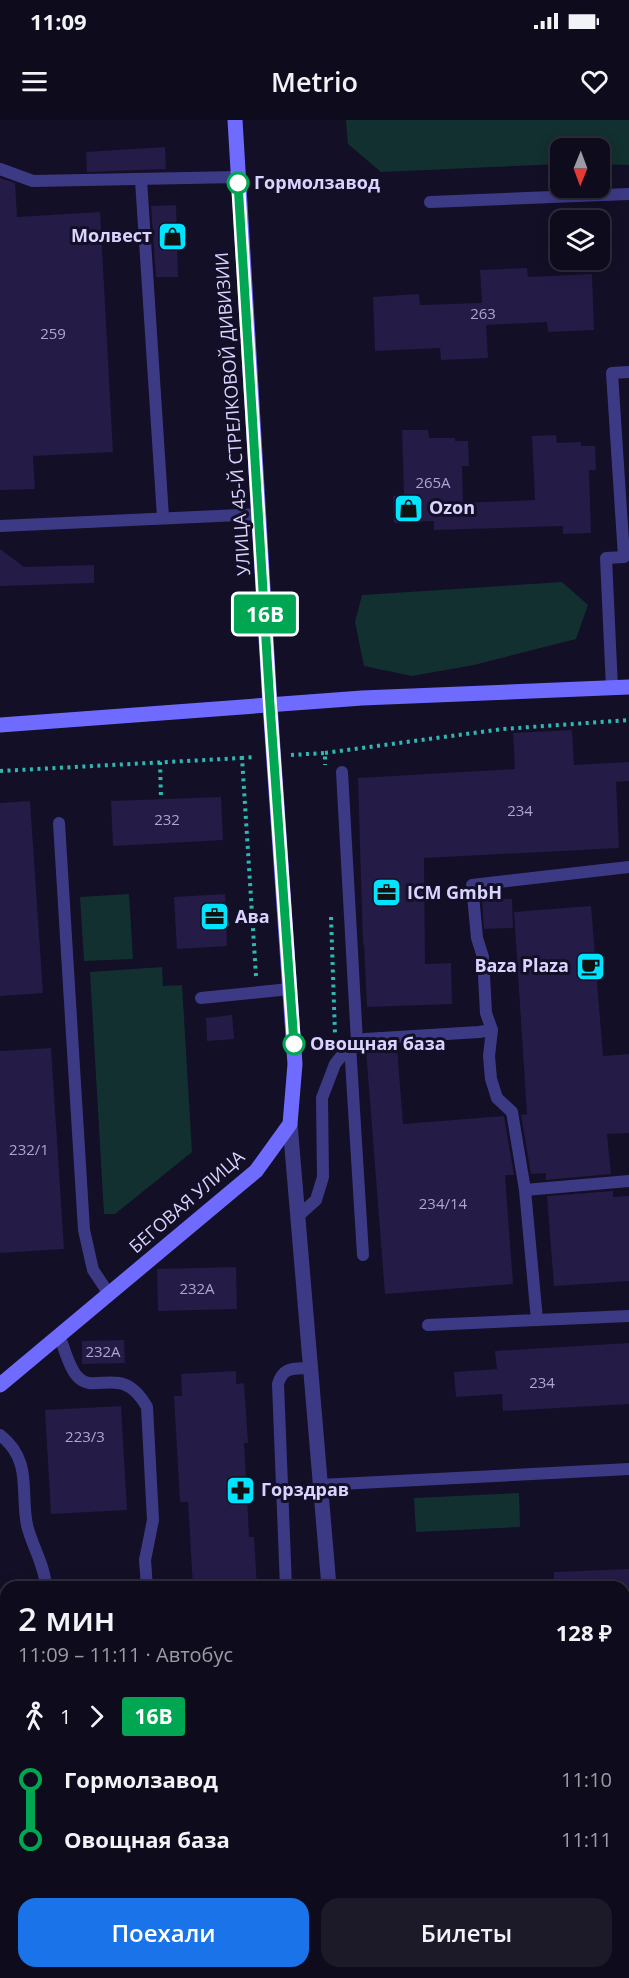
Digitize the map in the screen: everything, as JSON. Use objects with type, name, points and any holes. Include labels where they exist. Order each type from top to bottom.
[{"type":"street","name":"УЛИЦА 45-Й СТРЕЛКОВОЙ ДИВИЗИИ","points":[[235,120],[270,705]]},
{"type":"street","points":[[0,725],[362,698],[629,687]]},
{"type":"street","points":[[270,705],[295,1064],[290,1124],[328,1581]]},
{"type":"street","name":"БЕГОВАЯ УЛИЦА","points":[[0,1385],[256,1171],[290,1124]]},
{"type":"lane","points":[[0,169],[33,182],[238,177]]},
{"type":"lane","points":[[141,180],[163,518]]},
{"type":"lane","points":[[430,202],[629,194]]},
{"type":"lane","points":[[612,688],[606,558],[624,557],[612,373],[629,372]]},
{"type":"lane","points":[[0,526],[259,514]]},
{"type":"lane","points":[[342,772],[363,1255]]},
{"type":"lane","points":[[59,823],[84,1230],[93,1270],[109,1294]]},
{"type":"lane","points":[[537,1320],[525,1190],[512,1112],[497,1098],[490,1078],[489,1056],[492,1030],[486,1013],[483,957],[477,938],[472,885],[629,867]]},
{"type":"lane","points":[[201,998],[290,989]]},
{"type":"lane","points":[[298,1215],[316,1200],[323,1177],[322,1098],[335,1064],[354,1043],[365,1039],[492,1030]]},
{"type":"lane","points":[[525,1190],[629,1181]]},
{"type":"lane","points":[[428,1325],[629,1316]]},
{"type":"lane","points":[[59,1335],[75,1374],[83,1381],[118,1382],[133,1388],[140,1394],[147,1407],[153,1520],[145,1560],[147,1581]]},
{"type":"lane","points":[[286,1581],[278,1384],[280,1376],[288,1369],[310,1368]]},
{"type":"lane","points":[[0,1435],[12,1448],[22,1465],[27,1524],[44,1581]]},
{"type":"lane","points":[[320,1485],[629,1469]]},
{"type":"path","points":[[325,753],[503,729],[629,720]]},
{"type":"path","points":[[0,771],[242,758]]},
{"type":"path","points":[[160,762],[161,799]]},
{"type":"path","points":[[226,924],[252,920]]},
{"type":"green space","points":[[346,120],[629,120],[629,165],[610,164],[610,138],[550,138],[550,164],[381,172],[348,144]]},
{"type":"green space","points":[[562,582],[588,605],[576,639],[474,665],[412,676],[364,666],[355,622],[362,595]]},
{"type":"green space","points":[[129,894],[133,959],[84,961],[80,897]]},
{"type":"green space","points":[[162,967],[163,986],[182,985],[192,1152],[115,1214],[104,1214],[90,972]]},
{"type":"green space","points":[[519,1493],[520,1527],[416,1532],[414,1498]]},
{"type":"building","points":[[165,147],[166,169],[87,172],[86,152]]},
{"type":"building","points":[[0,178],[15,183],[17,217],[100,212],[113,452],[33,456],[35,489],[0,490]]},
{"type":"building","points":[[176,205],[178,277],[156,277],[151,206]]},
{"type":"building","points":[[527,268],[528,277],[592,274],[594,330],[548,332],[547,322],[486,325],[488,358],[441,360],[440,348],[375,351],[373,297],[419,294],[420,305],[482,303],[480,270]]},
{"type":"building","points":[[402,430],[428,430],[429,438],[455,438],[455,441],[468,441],[469,466],[462,466],[463,503],[535,500],[532,436],[556,435],[557,443],[581,442],[581,446],[595,446],[596,470],[589,470],[591,533],[563,534],[563,526],[434,530],[434,521],[394,523],[393,496],[404,495]]},
{"type":"building","points":[[0,549],[24,567],[94,565],[94,583],[0,586]]},
{"type":"building","points":[[572,730],[574,765],[629,762],[629,781],[616,782],[619,848],[424,858],[425,964],[451,963],[452,1004],[367,1007],[358,778],[515,769],[513,733]]},
{"type":"building","points":[[221,797],[223,840],[113,846],[111,801]]},
{"type":"building","points":[[30,801],[43,993],[0,996],[0,803]]},
{"type":"building","points":[[225,894],[227,946],[177,949],[174,897]]},
{"type":"building","points":[[482,899],[512,899],[513,928],[484,929]]},
{"type":"building","points":[[591,906],[603,1056],[629,1054],[629,1133],[607,1134],[611,1174],[546,1180],[546,1173],[531,1174],[521,1115],[527,1114],[514,912]]},
{"type":"building","points":[[232,1015],[234,1039],[207,1041],[206,1018]]},
{"type":"building","points":[[51,1048],[64,1249],[0,1253],[0,1051]]},
{"type":"building","points":[[397,1048],[403,1124],[504,1116],[514,1175],[505,1175],[513,1284],[385,1294],[366,1050]]},
{"type":"building","points":[[613,1191],[613,1197],[629,1196],[629,1281],[554,1286],[547,1196]]},
{"type":"building","points":[[236,1267],[237,1309],[158,1311],[157,1269]]},
{"type":"building","points":[[124,1340],[125,1363],[82,1364],[82,1341]]},
{"type":"building","points":[[629,1343],[629,1404],[503,1411],[502,1394],[456,1397],[454,1372],[497,1369],[495,1351]]},
{"type":"building","points":[[236,1371],[236,1384],[244,1383],[248,1443],[244,1443],[249,1537],[254,1537],[257,1581],[193,1581],[188,1502],[180,1502],[174,1396],[182,1396],[181,1374]]},
{"type":"building","points":[[121,1406],[127,1510],[51,1514],[45,1410]]},
{"type":"building","points":[[629,1569],[629,1581],[554,1581],[554,1572]]},
{"type":"bus line","name":"16В","points":[[238,183],[270,705],[294,1044]]},
{"type":"place","name":"Гормолзавод","points":[[238,183]]},
{"type":"place","name":"Молвест","points":[[173,236]]},
{"type":"place","name":"Ozon","points":[[408,508]]},
{"type":"place","name":"ICM GmbH","points":[[386,893]]},
{"type":"place","name":"Ава","points":[[214,917]]},
{"type":"place","name":"Baza Plaza","points":[[590,966]]},
{"type":"place","name":"Овощная база","points":[[294,1044]]},
{"type":"place","name":"Горздрав","points":[[240,1490]]}]
